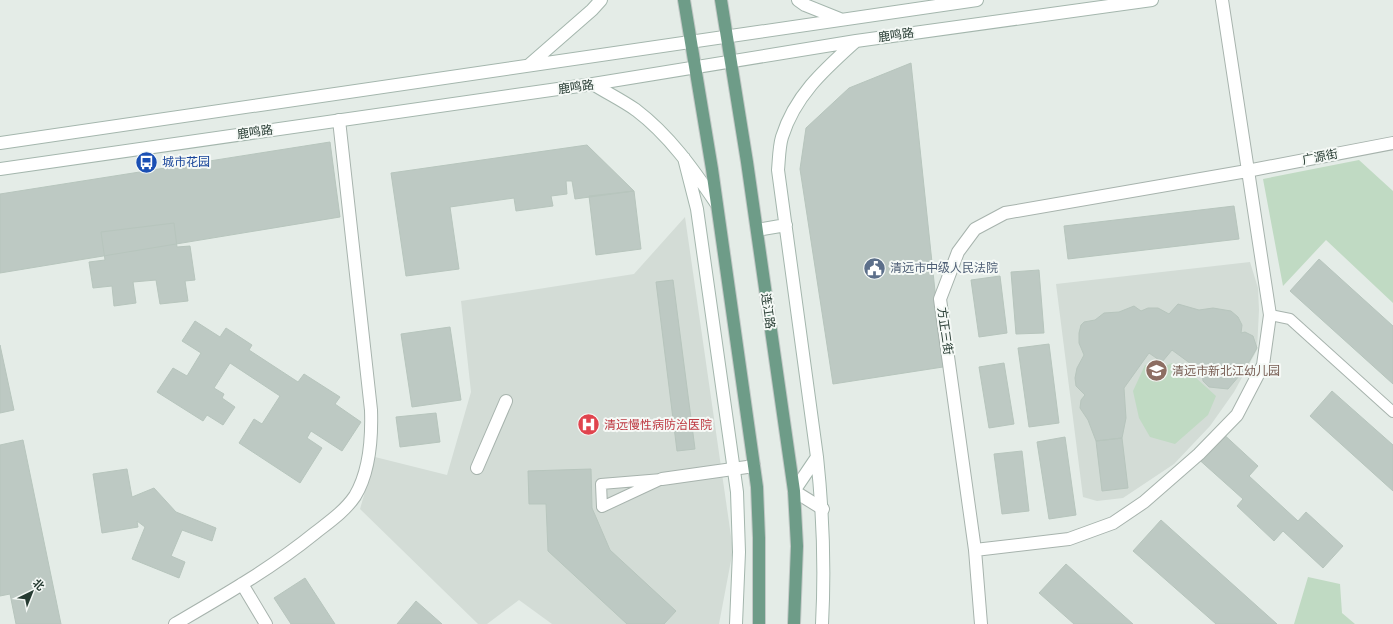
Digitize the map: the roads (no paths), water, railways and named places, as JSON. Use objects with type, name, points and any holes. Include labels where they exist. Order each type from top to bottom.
[{"type":"main road","points":[[684,0],[716,203],[754,466],[759,538],[759,624]]},
{"type":"main road","name":"连江路","points":[[721,0],[757,230],[794,491],[797,546],[794,624]]},
{"type":"street","points":[[529,65],[592,10],[601,0]]},
{"type":"street","points":[[798,0],[805,5],[842,19]]},
{"type":"street","name":"鹿鸣路","points":[[0,143],[977,0]]},
{"type":"street","name":"鹿鸣路","points":[[0,169],[593,84],[856,41],[1152,0]]},
{"type":"street","points":[[975,550],[1069,539],[1113,523],[1144,502],[1199,454],[1237,415],[1263,365],[1270,315],[1222,0]]},
{"type":"street","points":[[822,624],[824,596],[823,509],[778,170],[781,138],[791,113],[805,91],[822,71],[856,41]]},
{"type":"street","points":[[593,84],[635,110],[659,130],[684,158],[716,203]]},
{"type":"street","points":[[175,624],[242,584],[301,545],[341,512],[356,494],[367,462],[372,431],[371,410],[339,120]]},
{"type":"street","name":"广源街","points":[[1247,171],[1393,143]]},
{"type":"street","points":[[684,158],[697,209],[737,492],[739,552],[736,624]]},
{"type":"street","name":"方正三街","points":[[980,624],[975,550],[940,299],[958,252],[975,229],[1005,213],[1247,171]]},
{"type":"street","points":[[757,230],[786,225]]},
{"type":"street","points":[[477,468],[506,400]]},
{"type":"street","points":[[817,457],[794,491],[823,509]]},
{"type":"street","points":[[662,479],[754,466]]},
{"type":"street","points":[[242,584],[266,624]]},
{"type":"lane","points":[[1270,315],[1290,320],[1393,412]]},
{"type":"lane","points":[[662,479],[608,504],[602,507],[601,484],[662,479]]},
{"type":"place","name":"城市花园","points":[[147,162]]},
{"type":"place","name":"清远市中级人民法院","points":[[874,268]]},
{"type":"place","name":"清远市新北江幼儿园","points":[[1156,371]]},
{"type":"place","name":"清远慢性病防治医院","points":[[588,425]]}]
